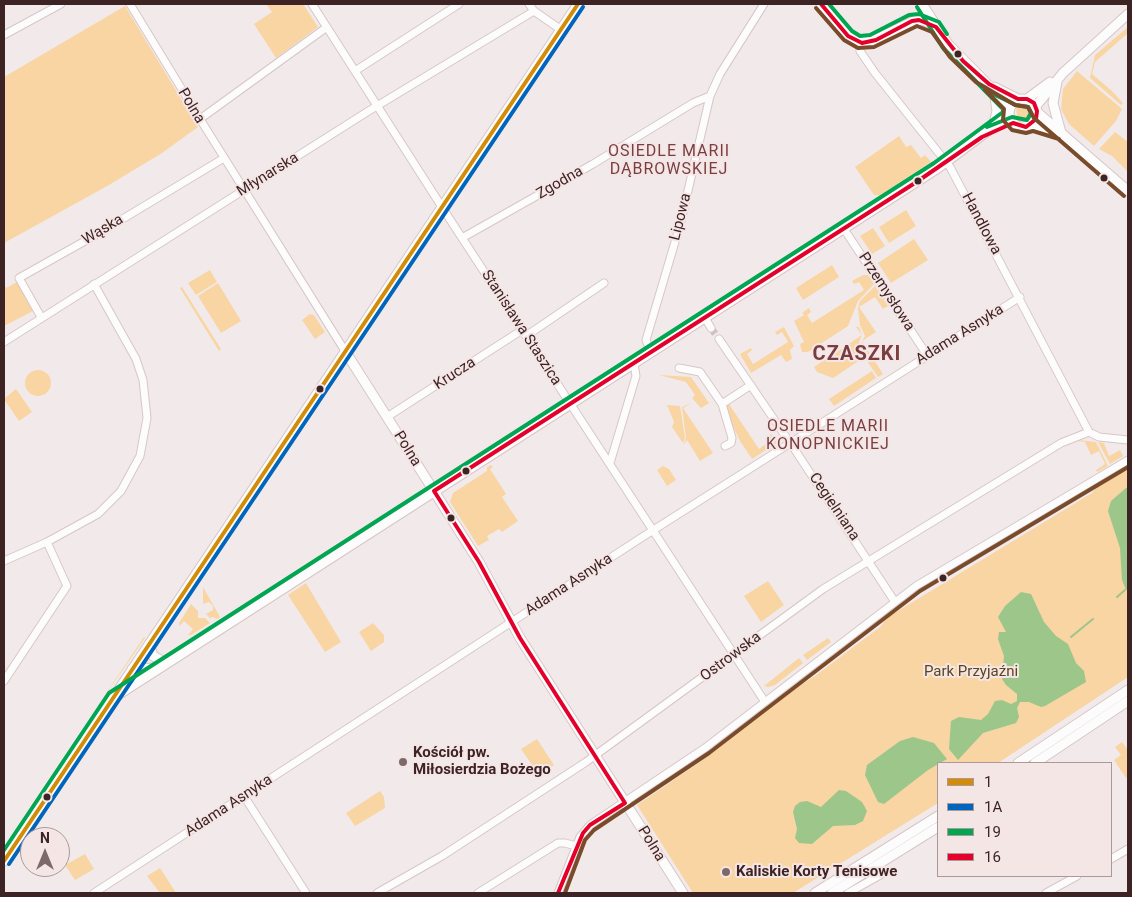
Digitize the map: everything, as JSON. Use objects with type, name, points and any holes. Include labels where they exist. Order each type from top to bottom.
[{"type":"street","points":[[4,35],[61,4]]},
{"type":"street","name":"Polna","points":[[130,4],[244,191],[484,571],[511,623],[683,893]]},
{"type":"street","name":"Stanisława Staszica","points":[[312,4],[462,238],[765,702]]},
{"type":"street","points":[[355,71],[459,4]]},
{"type":"street","points":[[529,4],[534,11],[560,29]]},
{"type":"street","points":[[4,861],[578,4]]},
{"type":"street","name":"Lipowa","points":[[651,353],[646,340],[680,225],[710,96],[720,74],[764,4]]},
{"type":"street","name":"Handlowa","points":[[821,4],[859,46],[946,162],[1020,297],[1089,432]]},
{"type":"street","points":[[912,22],[918,14],[921,4]]},
{"type":"street","points":[[921,4],[962,61],[992,87],[1010,115],[1022,127],[1032,124],[1061,133]]},
{"type":"street","name":"Młynarska","points":[[4,342],[377,106],[534,11]]},
{"type":"street","points":[[113,698],[144,679],[156,668],[634,364],[946,162],[1010,115],[1023,99],[1063,73],[1128,14]]},
{"type":"street","points":[[859,46],[912,22],[922,21],[936,27]]},
{"type":"street","points":[[200,119],[327,27]]},
{"type":"street","points":[[1032,124],[1037,109],[1063,73]]},
{"type":"street","points":[[1061,133],[1054,98],[1063,73]]},
{"type":"street","points":[[992,87],[1023,99],[1037,109],[1061,133],[1128,191]]},
{"type":"street","points":[[992,87],[997,111],[993,127]]},
{"type":"street","name":"Zgodna","points":[[462,238],[593,164],[693,103],[710,96]]},
{"type":"street","points":[[982,136],[1010,115]]},
{"type":"street","name":"Wąska","points":[[41,317],[19,278],[93,237],[224,158]]},
{"type":"street","name":"Przemysłowa","points":[[844,229],[927,355]]},
{"type":"street","name":"Krucza","points":[[387,417],[604,283]]},
{"type":"street","points":[[4,561],[47,542],[90,519],[110,504],[133,472],[145,439],[147,404],[141,373],[94,284]]},
{"type":"street","name":"Adama Asnyka","points":[[94,893],[790,443],[1020,297]]},
{"type":"street","points":[[705,318],[711,328]]},
{"type":"street","name":"Cegielniana","points":[[719,339],[869,560],[895,602]]},
{"type":"street","points":[[610,463],[636,376],[634,364]]},
{"type":"street","points":[[679,368],[700,372],[722,404],[732,438],[731,443],[725,446]]},
{"type":"street","points":[[722,404],[751,385]]},
{"type":"street","points":[[1089,432],[1099,436],[1128,440]]},
{"type":"street","name":"Ostrowska","points":[[377,893],[442,856],[595,756],[814,595],[1061,442],[1089,432]]},
{"type":"street","points":[[558,893],[576,846],[586,829],[693,756],[929,578],[1046,511],[1128,460]]},
{"type":"street","points":[[4,680],[67,586],[47,542]]},
{"type":"street","points":[[149,644],[153,656],[166,662]]},
{"type":"street","points":[[132,669],[156,668]]},
{"type":"street","points":[[132,669],[144,679]]},
{"type":"street","points":[[1020,762],[1128,690]]},
{"type":"street","points":[[1036,762],[1128,701]]},
{"type":"street","points":[[244,796],[306,893]]},
{"type":"street","points":[[815,893],[937,817]]},
{"type":"street","points":[[832,893],[937,828]]},
{"type":"street","points":[[478,893],[558,843],[576,846]]},
{"type":"street","points":[[1112,858],[1128,849]]},
{"type":"street","points":[[848,893],[882,874]]},
{"type":"street","points":[[1046,893],[1074,877]]},
{"type":"street","points":[[1060,885],[1062,893]]},
{"type":"green space","points":[[266,4],[303,4],[318,27],[276,58],[254,24],[272,12]]},
{"type":"green space","points":[[125,6],[198,127],[162,153],[109,185],[4,243],[4,77]]},
{"type":"green space","points":[[1128,27],[1128,33],[1095,62],[1092,74],[1112,91],[1123,103],[1121,105],[1090,78],[1095,55]]},
{"type":"green space","points":[[1077,71],[1122,109],[1116,121],[1094,146],[1069,124],[1061,109],[1063,89]]},
{"type":"green space","points":[[1022,104],[1026,106],[1032,116],[1026,122],[1020,120],[1017,115],[1016,106]]},
{"type":"green space","points":[[1115,132],[1128,142],[1128,172],[1112,156],[1099,149]]},
{"type":"green space","points":[[899,136],[906,147],[911,145],[921,158],[925,155],[931,162],[880,195],[874,195],[855,167]]},
{"type":"green space","points":[[906,210],[916,226],[889,243],[879,227]]},
{"type":"green space","points":[[873,228],[885,246],[872,254],[860,236]]},
{"type":"green space","points":[[914,239],[928,260],[891,283],[878,263]]},
{"type":"green space","points":[[832,265],[839,277],[803,300],[796,288]]},
{"type":"green space","points":[[210,270],[217,282],[196,295],[188,283]]},
{"type":"green space","points":[[863,275],[868,275],[874,284],[858,301],[848,326],[808,352],[802,352],[800,344],[804,342],[794,321],[804,315],[802,313],[809,308],[811,312],[807,315],[812,323],[864,290],[859,282],[854,284],[852,281]]},
{"type":"green space","points":[[17,282],[33,311],[4,326],[4,284],[6,288]]},
{"type":"green space","points":[[218,283],[241,321],[221,333],[198,296]]},
{"type":"green space","points":[[875,286],[888,306],[883,309],[875,297],[859,307],[876,332],[862,341],[865,336],[860,325],[858,308],[860,301]]},
{"type":"green space","points":[[182,287],[221,349],[219,351],[180,288]]},
{"type":"green space","points":[[310,314],[314,315],[325,332],[315,339],[302,320]]},
{"type":"green space","points":[[784,327],[794,346],[790,350],[792,359],[786,362],[781,355],[751,373],[740,354],[751,348],[752,350],[747,354],[753,364],[788,342],[782,332],[777,335],[775,332]]},
{"type":"green space","points":[[862,335],[859,342],[863,358],[833,378],[817,372],[814,367]]},
{"type":"green space","points":[[862,341],[883,374],[878,377],[865,358]]},
{"type":"green space","points":[[38,370],[47,374],[51,383],[47,392],[38,396],[29,392],[25,383],[29,374]]},
{"type":"green space","points":[[872,371],[876,378],[834,406],[829,399]]},
{"type":"green space","points":[[659,375],[691,377],[709,403],[701,408],[692,398],[695,395],[686,382]]},
{"type":"green space","points":[[16,389],[32,412],[19,421],[4,399]]},
{"type":"green space","points":[[691,403],[683,408],[713,453],[700,461],[687,440],[683,446],[686,438],[682,407]]},
{"type":"green space","points":[[729,404],[759,449],[767,443],[765,439],[771,434],[777,443],[752,459],[740,441],[724,407]]},
{"type":"green space","points":[[667,405],[680,406],[685,438],[683,443],[672,427],[674,422]]},
{"type":"green space","points":[[1078,440],[1096,442],[1108,466],[1097,472],[1096,470],[1105,464],[1099,451],[1091,455],[1085,442],[1078,441],[1067,446]]},
{"type":"green space","points":[[1098,442],[1104,443],[1109,456],[1120,450],[1123,456],[1110,464]]},
{"type":"green space","points":[[491,465],[493,467],[490,469],[506,494],[502,497],[518,521],[502,532],[499,529],[487,536],[489,540],[478,546],[450,502],[453,493],[487,471],[487,467]]},
{"type":"green space","points":[[663,466],[669,469],[676,480],[667,486],[657,470]]},
{"type":"green space","name":"Park Przyjaźni","points":[[1128,467],[1128,677],[1000,762],[937,762],[937,804],[793,893],[693,893],[637,805],[700,762],[800,685],[815,676],[880,627],[888,617],[1092,493],[1098,486]]},
{"type":"green space","points":[[768,581],[784,605],[761,622],[744,596]]},
{"type":"green space","points":[[306,583],[341,642],[325,652],[288,595]]},
{"type":"green space","points":[[203,587],[220,617],[217,619],[210,618],[206,614],[213,610],[213,606],[209,602],[203,604]]},
{"type":"green space","points":[[191,604],[198,611],[198,618],[205,618],[210,623],[188,635],[193,629],[184,621],[180,626],[179,623]]},
{"type":"green space","points":[[373,623],[384,635],[384,642],[371,651],[359,632]]},
{"type":"green space","points":[[144,637],[145,638],[94,711]]},
{"type":"green space","points":[[828,638],[831,642],[807,660],[803,655]]},
{"type":"green space","points":[[799,658],[803,663],[775,685],[764,686]]},
{"type":"green space","points":[[537,739],[554,765],[539,775],[521,749]]},
{"type":"green space","points":[[1122,742],[1128,750],[1128,776],[1126,778],[1114,760],[1121,755],[1115,747]]},
{"type":"green space","points":[[380,791],[384,797],[385,808],[355,826],[346,813]]},
{"type":"green space","points":[[85,854],[94,869],[75,880],[70,872],[70,862]]},
{"type":"green space","points":[[160,868],[176,893],[160,893],[147,876]]},
{"type":"shaded area","points":[[1128,488],[1128,588],[1126,590],[1122,580],[1120,548],[1108,511],[1111,501]]},
{"type":"shaded area","points":[[1021,592],[1031,594],[1044,622],[1056,636],[1068,644],[1076,663],[1084,671],[1086,682],[1045,706],[1041,707],[1029,702],[1020,702],[1017,708],[1019,717],[1016,723],[983,733],[958,760],[949,749],[951,721],[959,717],[981,720],[988,714],[995,701],[1002,700],[1011,704],[1017,701],[1017,694],[1002,679],[1004,656],[998,639],[999,632],[1006,632],[998,617],[1005,606]]},
{"type":"shaded area","points":[[913,737],[934,743],[947,759],[937,762],[937,765],[884,804],[878,802],[865,775],[867,765],[900,741]]},
{"type":"shaded area","points":[[839,790],[846,791],[862,802],[867,811],[863,821],[855,825],[833,826],[812,844],[799,843],[795,838],[797,829],[793,812],[795,806],[800,802],[807,801],[821,807]]},
{"type":"waterway","points":[[1117,597],[1125,590]]},
{"type":"waterway","points":[[1071,637],[1093,619]]},
{"type":"tunnel","points":[[711,328],[719,339]]},
{"type":"transit line","name":"1","points":[[4,861],[578,4]]},
{"type":"transit line","name":"16","points":[[434,491],[918,181],[982,137],[1013,123],[1026,127],[1036,119],[1037,111],[1034,103],[1027,99],[1018,99],[989,84],[963,61],[936,27],[919,20],[912,21],[876,40],[862,43],[848,36],[821,4]]},
{"type":"transit line","name":"19","points":[[829,4],[852,31],[860,36],[870,35],[909,15],[919,14],[939,22],[947,34]]},
{"type":"transit line","name":"1A","points":[[9,864],[583,7]]},
{"type":"transit line","name":"19","points":[[4,850],[109,693],[934,163],[1003,112],[1003,109],[943,48],[917,7]]},
{"type":"transit line","points":[[816,8],[844,40],[858,48],[874,47],[917,26],[932,32],[950,57],[976,82],[1015,105],[1028,107],[1034,118],[1124,196]]},
{"type":"transit line","points":[[985,90],[1004,109],[1003,120],[1012,130],[1026,133],[1033,131],[1059,139]]},
{"type":"transit line","name":"19","points":[[987,127],[1012,117],[1027,120],[1031,113],[1028,107],[1016,105],[989,92]]},
{"type":"transit line","points":[[565,893],[585,840],[594,830],[709,753],[920,591],[1128,467]]},
{"type":"transit line","name":"16","points":[[434,491],[479,562],[520,638],[625,803]]},
{"type":"transit line","name":"16","points":[[558,893],[583,833],[590,825],[625,803]]},
{"type":"place","name":"Kościół pw. Miłosierdzia Bożego","points":[[403,762]]},
{"type":"place","name":"Kaliskie Korty Tenisowe","points":[[726,872]]},
{"type":"district","name":"OSIEDLE MARII DĄBROWSKIEJ","points":[[669,161]]},
{"type":"district","name":"CZASZKI","points":[[857,355]]},
{"type":"district","name":"OSIEDLE MARII KONOPNICKIEJ","points":[[828,436]]}]
